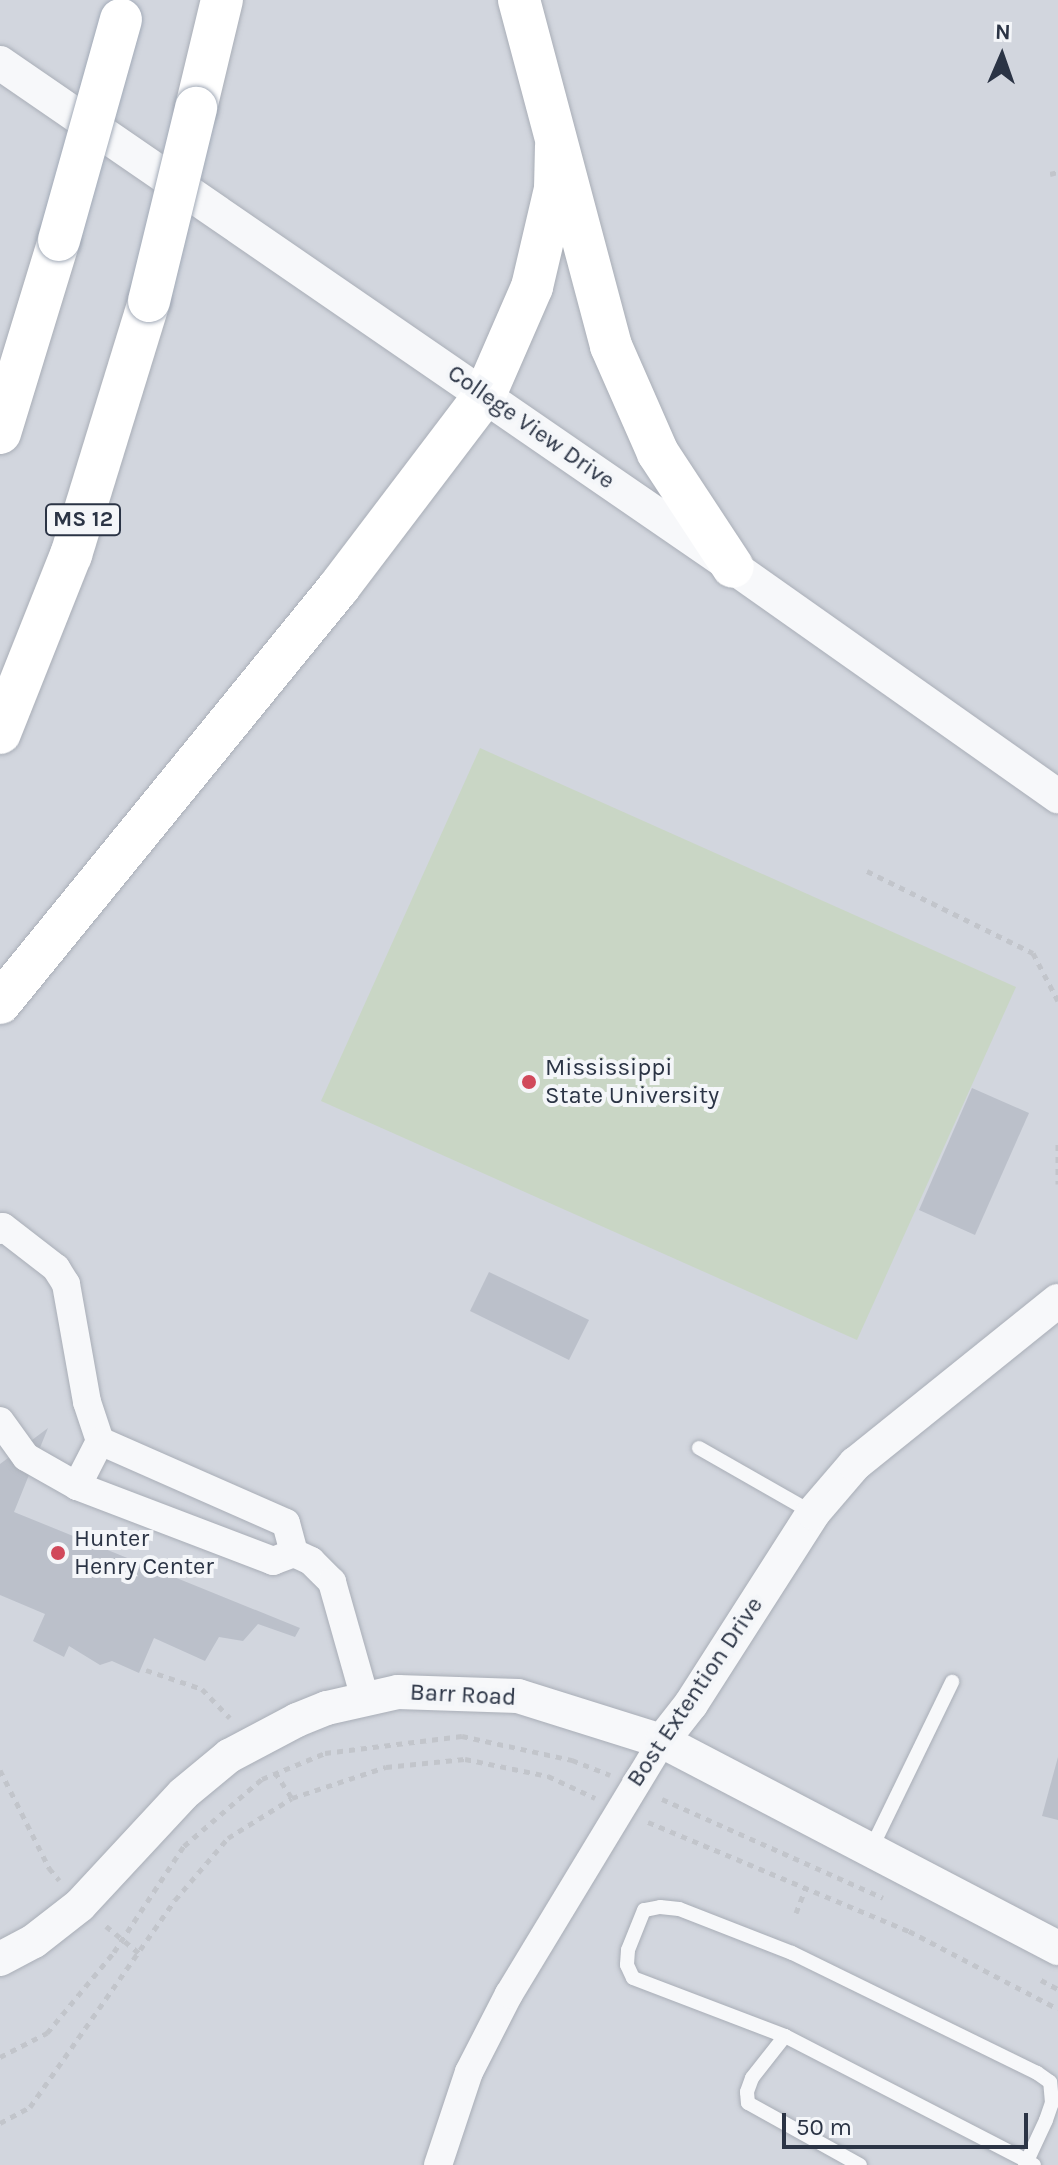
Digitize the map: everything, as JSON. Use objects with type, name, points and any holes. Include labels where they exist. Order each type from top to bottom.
[{"type":"main road","name":"MS 12","points":[[0,733],[71,555],[149,301],[222,0]]},
{"type":"main road","points":[[519,0],[611,346],[658,453],[733,567]]},
{"type":"main road","points":[[0,433],[59,240],[123,10]]},
{"type":"main road","points":[[0,1003],[339,587],[485,395],[532,287],[555,189],[556,146]]},
{"type":"street","name":"College View Drive","points":[[0,63],[485,395],[1058,796]]},
{"type":"street","points":[[1,1228],[56,1268],[66,1284],[87,1402],[100,1441],[77,1486]]},
{"type":"street","name":"Bost Extention Drive","points":[[438,2165],[469,2072],[509,1994],[626,1797],[662,1741],[691,1704],[813,1513],[855,1464],[1058,1301]]},
{"type":"street","points":[[0,1421],[26,1457],[77,1486],[273,1561],[294,1553],[311,1561],[332,1582],[365,1699]]},
{"type":"street","points":[[100,1441],[286,1523],[294,1553]]},
{"type":"street","name":"Barr Road","points":[[0,1959],[34,1941],[80,1905],[183,1794],[229,1756],[297,1720],[398,1692],[518,1696],[662,1741],[1058,1948]]},
{"type":"lane","points":[[699,1448],[813,1513]]},
{"type":"lane","points":[[871,1849],[952,1682]]},
{"type":"lane","points":[[660,1907],[679,1909],[792,1953],[1037,2073],[1050,2082],[1052,2103],[1028,2164],[785,2036],[633,1978],[627,1965],[628,1950],[644,1910],[660,1907]]},
{"type":"lane","points":[[785,2036],[752,2078],[747,2092],[748,2103],[759,2112],[860,2165]]},
{"type":"path","points":[[1050,174],[1058,172]]},
{"type":"path","points":[[867,871],[1033,953],[1058,1001]]},
{"type":"path","points":[[1058,1144],[1058,1184]]},
{"type":"path","points":[[0,2057],[47,2033],[122,1940],[184,1846],[262,1779],[325,1753],[462,1736],[572,1760],[626,1797],[806,1887],[909,1931],[1058,2009]]},
{"type":"path","points":[[0,2123],[30,2107],[175,1900],[228,1838],[292,1798],[386,1767],[465,1759],[548,1776],[626,1797],[895,1904]]},
{"type":"path","points":[[0,1770],[49,1868],[80,1905],[139,1953]]},
{"type":"path","points":[[796,1913],[806,1887]]},
{"type":"path","points":[[1032,1974],[1058,1989]]},
{"type":"shaded area","name":"Mississippi State University","points":[[0,0],[1058,0],[1058,2165],[0,2165]]},
{"type":"green space","points":[[480,748],[1016,987],[857,1340],[321,1101]]},
{"type":"building","points":[[972,1088],[1029,1113],[975,1235],[919,1210]]},
{"type":"building","points":[[489,1272],[589,1320],[569,1360],[470,1311]]},
{"type":"building","name":"Hunter Henry Center","points":[[48,1428],[14,1512],[300,1628],[295,1637],[258,1624],[243,1641],[219,1637],[205,1661],[154,1638],[139,1673],[112,1661],[100,1665],[69,1646],[64,1657],[33,1641],[45,1614],[0,1595],[0,1464]]},
{"type":"building","points":[[1058,1757],[1058,1820],[1042,1816]]},
{"type":"place","name":"Mississippi State University","points":[[529,1082]]},
{"type":"place","name":"Hunter Henry Center","points":[[58,1553]]}]
